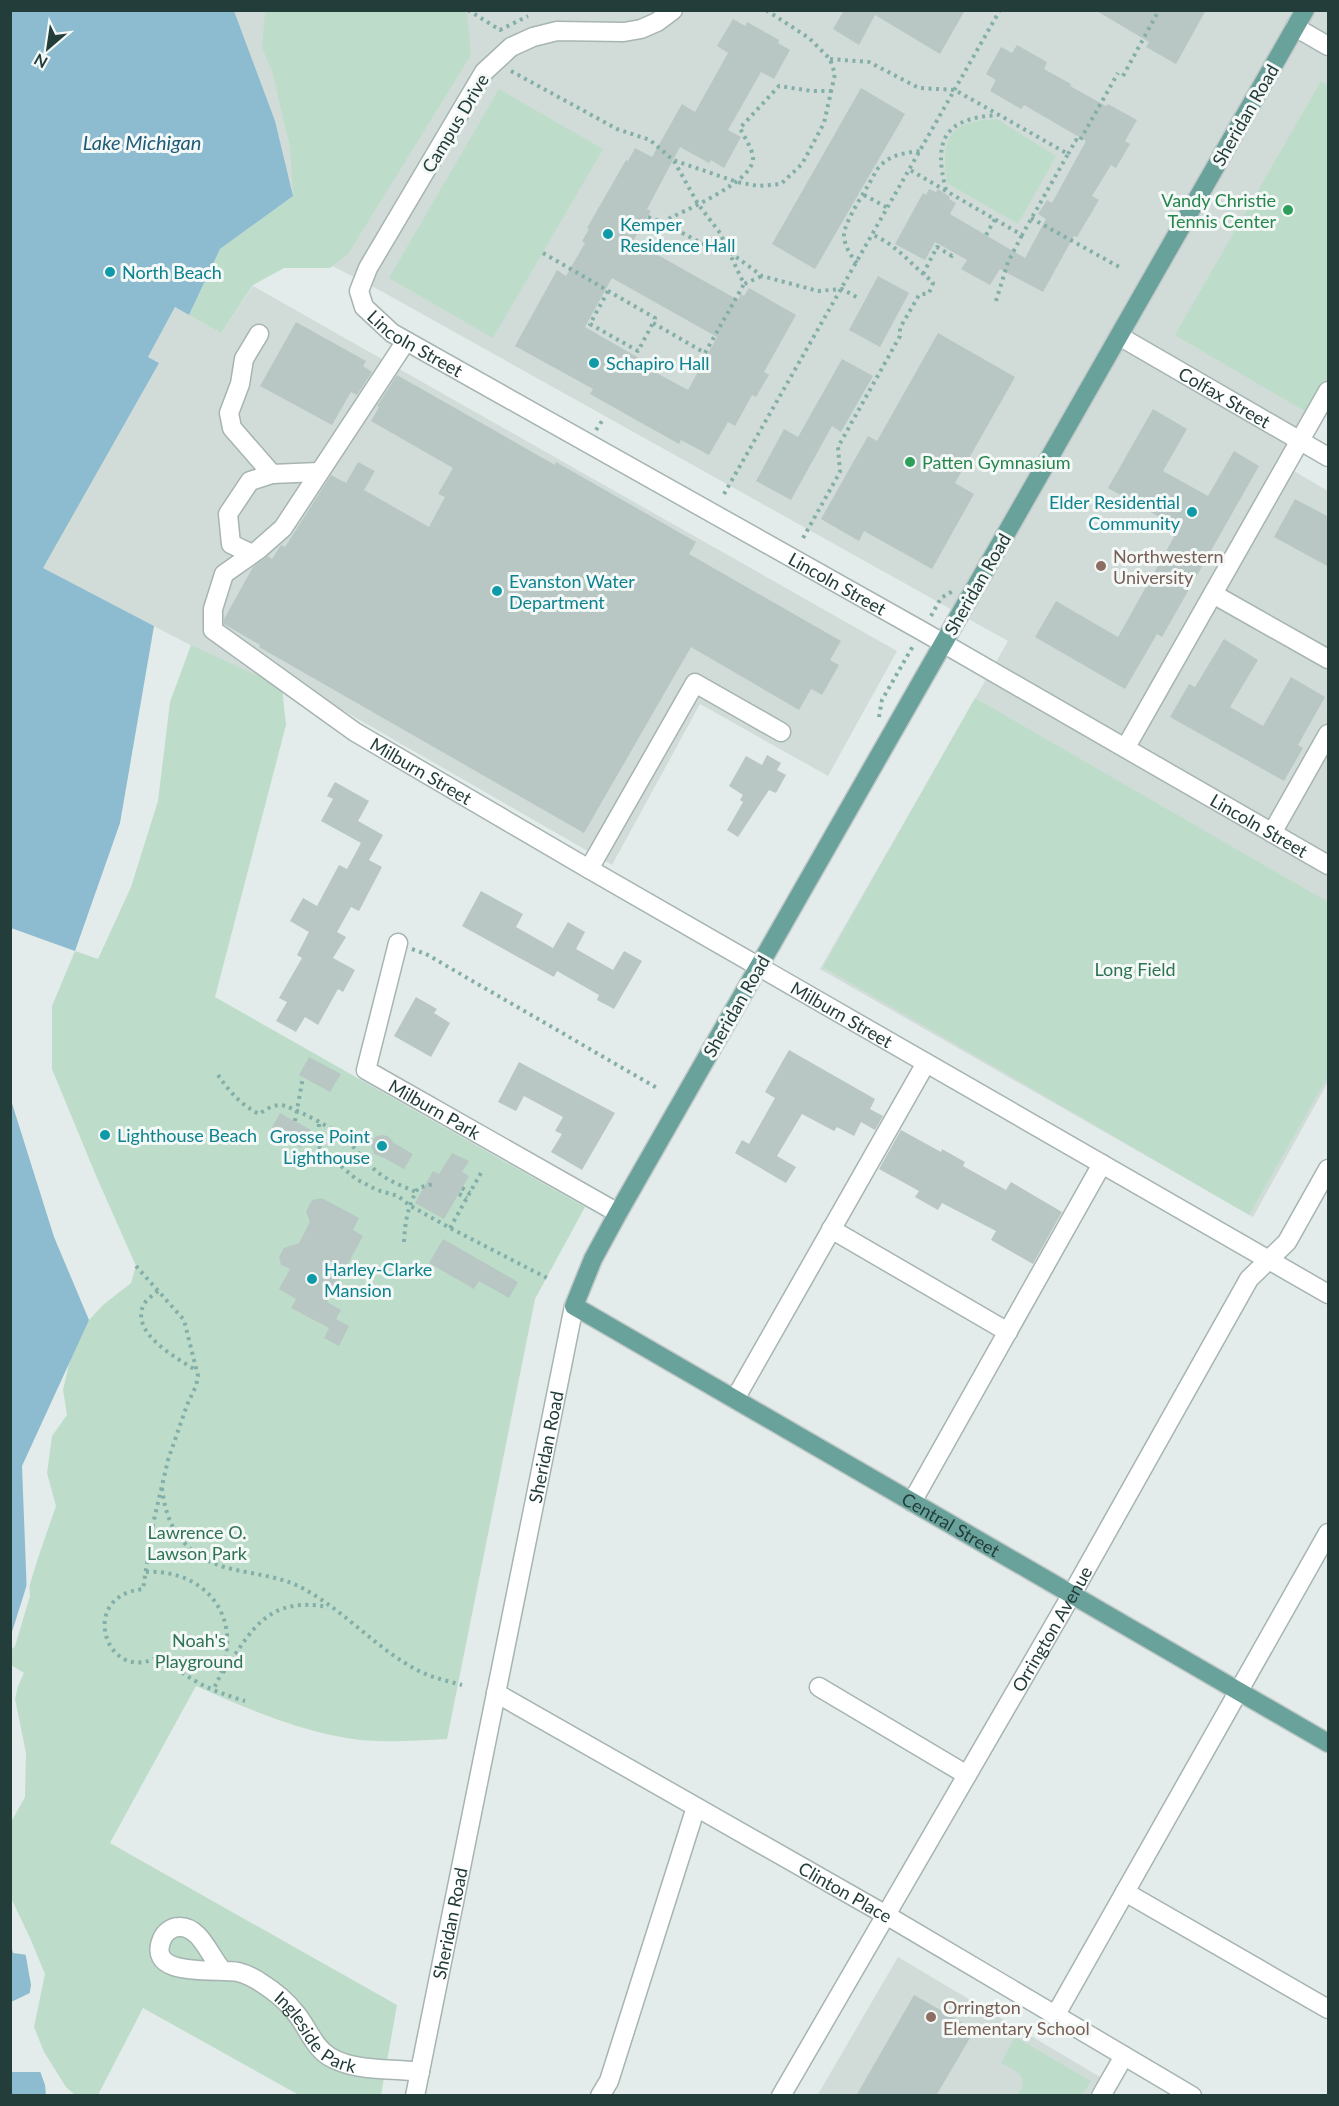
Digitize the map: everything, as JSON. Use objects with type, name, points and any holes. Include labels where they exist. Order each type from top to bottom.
[{"type":"main road","name":"Sheridan Road","points":[[574,1306],[593,1259],[618,1213],[1305,10]]},
{"type":"main road","name":"Central Street","points":[[574,1306],[1329,1743]]},
{"type":"street","name":"Campus Drive","points":[[359,291],[368,268],[484,72],[512,47],[533,37],[557,31],[624,32],[641,29],[657,22],[673,10]]},
{"type":"street","points":[[1295,27],[1329,46]]},
{"type":"street","name":"Lincoln Street","points":[[359,291],[364,307],[370,314],[406,341],[943,643],[1329,865]]},
{"type":"street","points":[[259,334],[244,360],[240,384],[229,413],[232,428],[272,474]]},
{"type":"street","name":"Colfax Street","points":[[1119,336],[1329,457]]},
{"type":"street","points":[[320,472],[272,474],[250,481],[228,514],[231,544],[252,554],[283,528],[320,472],[406,341]]},
{"type":"street","points":[[1126,747],[1329,391]]},
{"type":"street","name":"Milburn Street","points":[[252,554],[224,574],[213,609],[213,630],[355,732],[1329,1294]]},
{"type":"street","points":[[1213,594],[1329,659]]},
{"type":"street","points":[[589,869],[695,683],[781,732]]},
{"type":"street","points":[[1272,833],[1329,734]]},
{"type":"street","name":"Milburn Park","points":[[398,943],[366,1070],[618,1213]]},
{"type":"street","points":[[735,1400],[926,1063]]},
{"type":"street","points":[[912,1502],[1102,1164]]},
{"type":"street","name":"Orrington Avenue","points":[[781,2096],[1072,1594],[1250,1279],[1287,1242],[1329,1169]]},
{"type":"street","points":[[831,1229],[1008,1332]]},
{"type":"street","name":"Sheridan Road","points":[[415,2096],[574,1306]]},
{"type":"street","points":[[1055,2016],[1329,1533]]},
{"type":"street","points":[[819,1688],[967,1775]]},
{"type":"street","name":"Clinton Place","points":[[496,1693],[886,1915],[1192,2096]]},
{"type":"street","points":[[600,2096],[609,2081],[696,1807]]},
{"type":"street","points":[[1125,1892],[1329,2009]]},
{"type":"street","name":"Ingleside Park","points":[[222,1970],[241,1972],[262,1983],[295,2011],[318,2046],[329,2057],[360,2067],[420,2072]]},
{"type":"street","points":[[1101,2096],[1124,2056]]},
{"type":"path","points":[[468,10],[500,30],[528,16]]},
{"type":"path","points":[[511,71],[618,129],[650,140],[674,160],[737,182],[758,186],[781,184],[802,164],[824,123],[835,74],[830,59],[810,38],[766,10]]},
{"type":"path","points":[[774,10],[778,18]]},
{"type":"path","points":[[724,494],[1000,10]]},
{"type":"path","points":[[1123,76],[1159,10]]},
{"type":"path","points":[[830,59],[869,62],[919,88],[955,90],[1068,154]]},
{"type":"path","points":[[996,301],[1008,262],[1031,218],[1076,140],[1079,142],[1118,73]]},
{"type":"path","points":[[662,222],[737,182],[752,166],[753,155],[740,129],[779,86],[812,91],[833,91]]},
{"type":"path","points":[[947,191],[939,156],[951,128],[967,120],[998,115]]},
{"type":"path","points":[[857,264],[848,252],[844,233],[847,222],[880,165],[892,156],[921,151]]},
{"type":"path","points":[[674,160],[698,204],[720,233],[744,284]]},
{"type":"path","points":[[910,170],[1022,235]]},
{"type":"path","points":[[864,195],[888,208]]},
{"type":"path","points":[[648,217],[703,244],[728,251],[762,276],[818,291],[842,289],[860,299]]},
{"type":"path","points":[[1031,218],[1120,268]]},
{"type":"path","points":[[986,235],[995,219]]},
{"type":"path","points":[[803,538],[840,472],[838,447],[900,336],[900,328],[919,295],[929,293],[933,286],[933,283],[886,241],[873,235]]},
{"type":"path","points":[[923,274],[937,247],[952,256],[954,252]]},
{"type":"path","points":[[543,253],[655,318],[638,351],[590,324],[608,291]]},
{"type":"path","points":[[653,323],[705,353],[744,284],[762,276]]},
{"type":"path","points":[[596,431],[602,421]]},
{"type":"path","points":[[398,943],[426,954],[657,1088]]},
{"type":"path","points":[[218,1075],[229,1091],[247,1108],[259,1114],[270,1107],[282,1104],[297,1110],[346,1138],[375,1171],[398,1185],[416,1192]]},
{"type":"path","points":[[295,1121],[303,1077]]},
{"type":"path","points":[[319,1124],[318,1146],[356,1179],[377,1190],[398,1196],[409,1206],[549,1279]]},
{"type":"path","points":[[450,1228],[482,1171]]},
{"type":"path","points":[[404,1242],[405,1218],[418,1188],[433,1184]]},
{"type":"path","points":[[462,1188],[470,1192]]},
{"type":"path","points":[[459,1194],[466,1198]]},
{"type":"path","points":[[136,1266],[184,1320],[196,1371],[196,1386],[168,1460],[143,1589],[127,1593],[113,1603],[104,1626],[107,1641],[112,1650],[132,1661],[154,1660],[162,1654],[180,1672],[213,1690],[245,1701]]},
{"type":"path","points":[[158,1291],[145,1302],[141,1313],[144,1328],[165,1350],[196,1371]]},
{"type":"path","points":[[162,1484],[167,1516],[179,1537],[193,1552],[214,1564],[286,1581],[321,1599],[411,1666],[432,1676],[462,1685]]},
{"type":"path","points":[[146,1572],[178,1574],[197,1583],[214,1600],[224,1619],[228,1643],[224,1667],[218,1681]]},
{"type":"path","points":[[213,1690],[251,1631],[269,1616],[292,1605],[309,1604],[331,1607]]},
{"type":"shaded area","name":"Northwestern University","points":[[10,11],[1328,11],[1328,410],[1294,471],[1328,491],[1328,1082],[1253,1217],[820,969],[1008,641],[381,291],[11,101]]},
{"type":"shaded area","points":[[253,286],[897,651],[828,776],[700,704],[612,865],[344,711],[223,662],[42,568],[158,363],[148,357],[175,307],[221,333]]},
{"type":"shaded area","name":"Orrington Elementary School","points":[[898,1957],[1100,2077],[1089,2095],[817,2096]]},
{"type":"green space","points":[[463,10],[467,13],[471,55],[348,254],[330,268],[284,268],[253,285],[221,333],[189,315],[220,249],[293,196],[290,147],[272,71],[262,48],[265,11]]},
{"type":"green space","name":"Vandy Christie Tennis Center","points":[[1321,81],[1328,86],[1328,376],[1308,413],[1175,335]]},
{"type":"green space","points":[[499,89],[603,149],[493,338],[389,278]]},
{"type":"green space","points":[[997,119],[1056,156],[1018,224],[947,183],[945,154],[951,135],[958,128],[968,124]]},
{"type":"green space","points":[[191,645],[282,687],[286,725],[215,997],[585,1207],[535,1299],[447,1739],[377,1741],[350,1739],[283,1722],[196,1686],[110,1843],[397,2005],[381,2095],[299,2095],[143,2008],[98,2095],[75,2095],[66,2087],[44,2052],[34,2027],[45,1974],[11,1898],[11,1822],[25,1797],[26,1753],[15,1699],[24,1673],[11,1665],[10,1648],[56,1506],[47,1473],[52,1436],[67,1415],[63,1390],[76,1334],[103,1305],[131,1283],[136,1266],[52,1069],[52,1006],[75,951],[98,959],[131,887],[158,801],[170,702]]},
{"type":"green space","name":"Long Field","points":[[975,698],[1328,902],[1328,1076],[1249,1215],[823,967]]},
{"type":"green space","points":[[1015,2037],[1091,2081],[1082,2095],[1017,2095],[1023,2083],[1020,2075],[1001,2063]]},
{"type":"water","name":"Lake Michigan","points":[[10,11],[234,11],[275,121],[293,196],[220,249],[189,315],[175,307],[148,357],[159,363],[43,568],[154,626],[120,823],[75,951],[11,928]]},
{"type":"water","points":[[10,1097],[54,1237],[89,1320],[22,1466],[27,1596],[10,1648]]},
{"type":"water","points":[[10,1911],[25,1951],[31,1985],[24,2027],[45,2085],[46,2095],[11,2095]]},
{"type":"pier","points":[[29,1578],[30,1596],[15,1646],[10,1651],[11,1635]]},
{"type":"pier","points":[[10,1694],[13,1696],[18,1726],[10,1742]]},
{"type":"pier","points":[[10,1908],[13,1910],[28,1955],[13,1953]]},
{"type":"pier","points":[[32,1992],[27,2027],[44,2072],[11,2072],[11,2002]]},
{"type":"building","points":[[844,10],[965,10],[940,54],[875,15],[859,45],[833,29]]},
{"type":"building","points":[[1095,10],[1206,10],[1176,64],[1146,47],[1149,42]]},
{"type":"building","points":[[733,19],[745,26],[747,22],[779,40],[778,43],[790,50],[774,79],[761,72],[728,130],[741,137],[724,168],[711,160],[709,163],[680,147],[647,209],[651,211],[633,241],[738,300],[741,294],[744,296],[749,288],[796,315],[764,372],[769,375],[756,397],[752,395],[735,426],[728,422],[709,455],[681,440],[679,444],[590,394],[593,389],[515,346],[557,270],[566,276],[585,243],[582,241],[589,229],[587,228],[635,148],[652,157],[682,104],[695,112],[728,53],[717,46]],"holes":[[[612,278],[717,337],[688,390],[642,365],[644,361],[585,327]]]},
{"type":"building","points":[[1017,45],[1047,62],[1044,69],[1071,84],[1070,86],[1137,120],[1125,141],[1130,144],[1116,168],[1111,165],[1092,196],[1099,200],[1077,237],[1074,236],[1043,292],[1000,269],[990,285],[961,269],[967,260],[935,242],[925,260],[895,244],[923,193],[926,195],[929,189],[936,192],[938,189],[956,203],[950,214],[1025,258],[1046,219],[1038,214],[1047,200],[1052,203],[1086,141],[1024,105],[1021,109],[990,91],[996,80],[986,74],[1001,47],[1012,53]]},
{"type":"building","points":[[861,88],[905,114],[815,269],[772,244]]},
{"type":"building","points":[[878,276],[909,293],[880,347],[849,330]]},
{"type":"building","points":[[296,322],[366,361],[363,366],[372,372],[357,395],[351,392],[332,425],[260,386]]},
{"type":"building","name":"Patten Gymnasium","points":[[938,333],[1015,377],[955,483],[974,494],[932,569],[864,531],[859,541],[821,519],[868,436],[877,441]]},
{"type":"building","points":[[842,359],[873,376],[841,432],[832,426],[791,500],[756,481],[784,429],[798,437]]},
{"type":"building","name":"Evanston Water Department","points":[[397,375],[696,542],[689,554],[841,641],[830,660],[839,665],[822,695],[811,689],[799,710],[691,647],[584,833],[259,647],[260,645],[224,624],[224,619],[253,567],[268,556],[272,559],[281,545],[285,547],[331,475],[346,483],[358,462],[375,471],[364,490],[429,527],[445,497],[438,494],[453,468],[371,421],[379,407],[377,406]]},
{"type":"building","name":"Elder Residential Community","points":[[1153,409],[1187,429],[1163,471],[1208,496],[1234,451],[1259,466],[1162,637],[1157,634],[1125,689],[1035,637],[1056,601],[1118,637],[1179,528],[1108,488]]},
{"type":"building","points":[[1295,499],[1329,517],[1329,567],[1274,537]]},
{"type":"building","points":[[1224,639],[1258,660],[1230,707],[1263,726],[1291,677],[1325,697],[1298,745],[1303,748],[1284,781],[1170,717],[1189,684],[1195,687]]},
{"type":"building","points":[[767,755],[781,763],[777,770],[786,775],[776,793],[769,790],[738,837],[727,830],[743,802],[740,800],[743,795],[729,786],[746,756],[762,765]]},
{"type":"building","points":[[335,782],[369,801],[358,821],[383,835],[369,860],[382,867],[359,911],[351,907],[337,932],[346,937],[333,958],[355,970],[343,992],[338,989],[318,1025],[305,1017],[296,1032],[276,1021],[287,1002],[279,998],[302,958],[297,955],[309,932],[290,921],[303,898],[317,906],[339,865],[347,869],[361,843],[321,821],[333,799],[327,796]]},
{"type":"building","points":[[481,891],[523,914],[516,927],[553,948],[568,922],[585,932],[576,949],[613,970],[624,951],[642,961],[614,1009],[597,1000],[599,995],[557,971],[554,977],[462,926]]},
{"type":"building","points":[[416,997],[437,1009],[434,1013],[450,1023],[431,1057],[394,1036]]},
{"type":"building","points":[[789,1050],[875,1099],[870,1109],[883,1116],[875,1130],[861,1122],[854,1136],[837,1127],[834,1131],[802,1114],[777,1156],[796,1167],[786,1183],[735,1153],[742,1140],[749,1144],[775,1098],[765,1092]]},
{"type":"building","points":[[309,1057],[341,1074],[330,1092],[299,1075]]},
{"type":"building","points":[[519,1062],[615,1113],[582,1170],[551,1152],[562,1134],[555,1131],[563,1117],[524,1096],[516,1111],[498,1102]]},
{"type":"building","points":[[280,1113],[311,1130],[301,1148],[270,1131]]},
{"type":"building","points":[[901,1130],[965,1162],[963,1166],[1006,1190],[1011,1182],[1062,1212],[1033,1264],[991,1240],[996,1231],[942,1203],[938,1210],[915,1197],[919,1191],[879,1169]]},
{"type":"building","points":[[388,1136],[394,1143],[413,1154],[404,1169],[374,1154],[371,1144],[375,1137]]},
{"type":"building","points":[[452,1153],[469,1161],[462,1172],[469,1176],[444,1219],[415,1203],[433,1171],[439,1174]]},
{"type":"building","name":"Harley-Clarke Mansion","points":[[322,1198],[359,1218],[353,1230],[363,1236],[327,1302],[341,1310],[336,1319],[349,1326],[339,1346],[324,1338],[329,1328],[291,1308],[296,1299],[279,1289],[290,1269],[281,1265],[279,1257],[284,1248],[299,1243],[310,1222],[306,1211],[312,1200]]},
{"type":"building","points":[[443,1239],[518,1282],[509,1298],[479,1281],[474,1289],[429,1263]]},
{"type":"building","points":[[914,1995],[963,2023],[958,2032],[970,2038],[936,2096],[856,2096]]},
{"type":"place","name":"Vandy Christie Tennis Center","points":[[1288,210]]},
{"type":"place","name":"Kemper Residence Hall","points":[[608,234]]},
{"type":"place","name":"North Beach","points":[[110,272]]},
{"type":"place","name":"Schapiro Hall","points":[[594,363]]},
{"type":"place","name":"Patten Gymnasium","points":[[910,462]]},
{"type":"place","name":"Elder Residential Community","points":[[1192,512]]},
{"type":"place","name":"Northwestern University","points":[[1101,566]]},
{"type":"place","name":"Evanston Water Department","points":[[497,591]]},
{"type":"place","name":"Lighthouse Beach","points":[[105,1135]]},
{"type":"place","name":"Grosse Point Lighthouse","points":[[382,1146]]},
{"type":"place","name":"Harley-Clarke Mansion","points":[[312,1279]]},
{"type":"place","name":"Orrington Elementary School","points":[[931,2017]]},
{"type":"park label","name":"Lawrence O. Lawson Park","points":[[197,1542]]},
{"type":"park label","name":"Noah's Playground","points":[[199,1650]]}]
